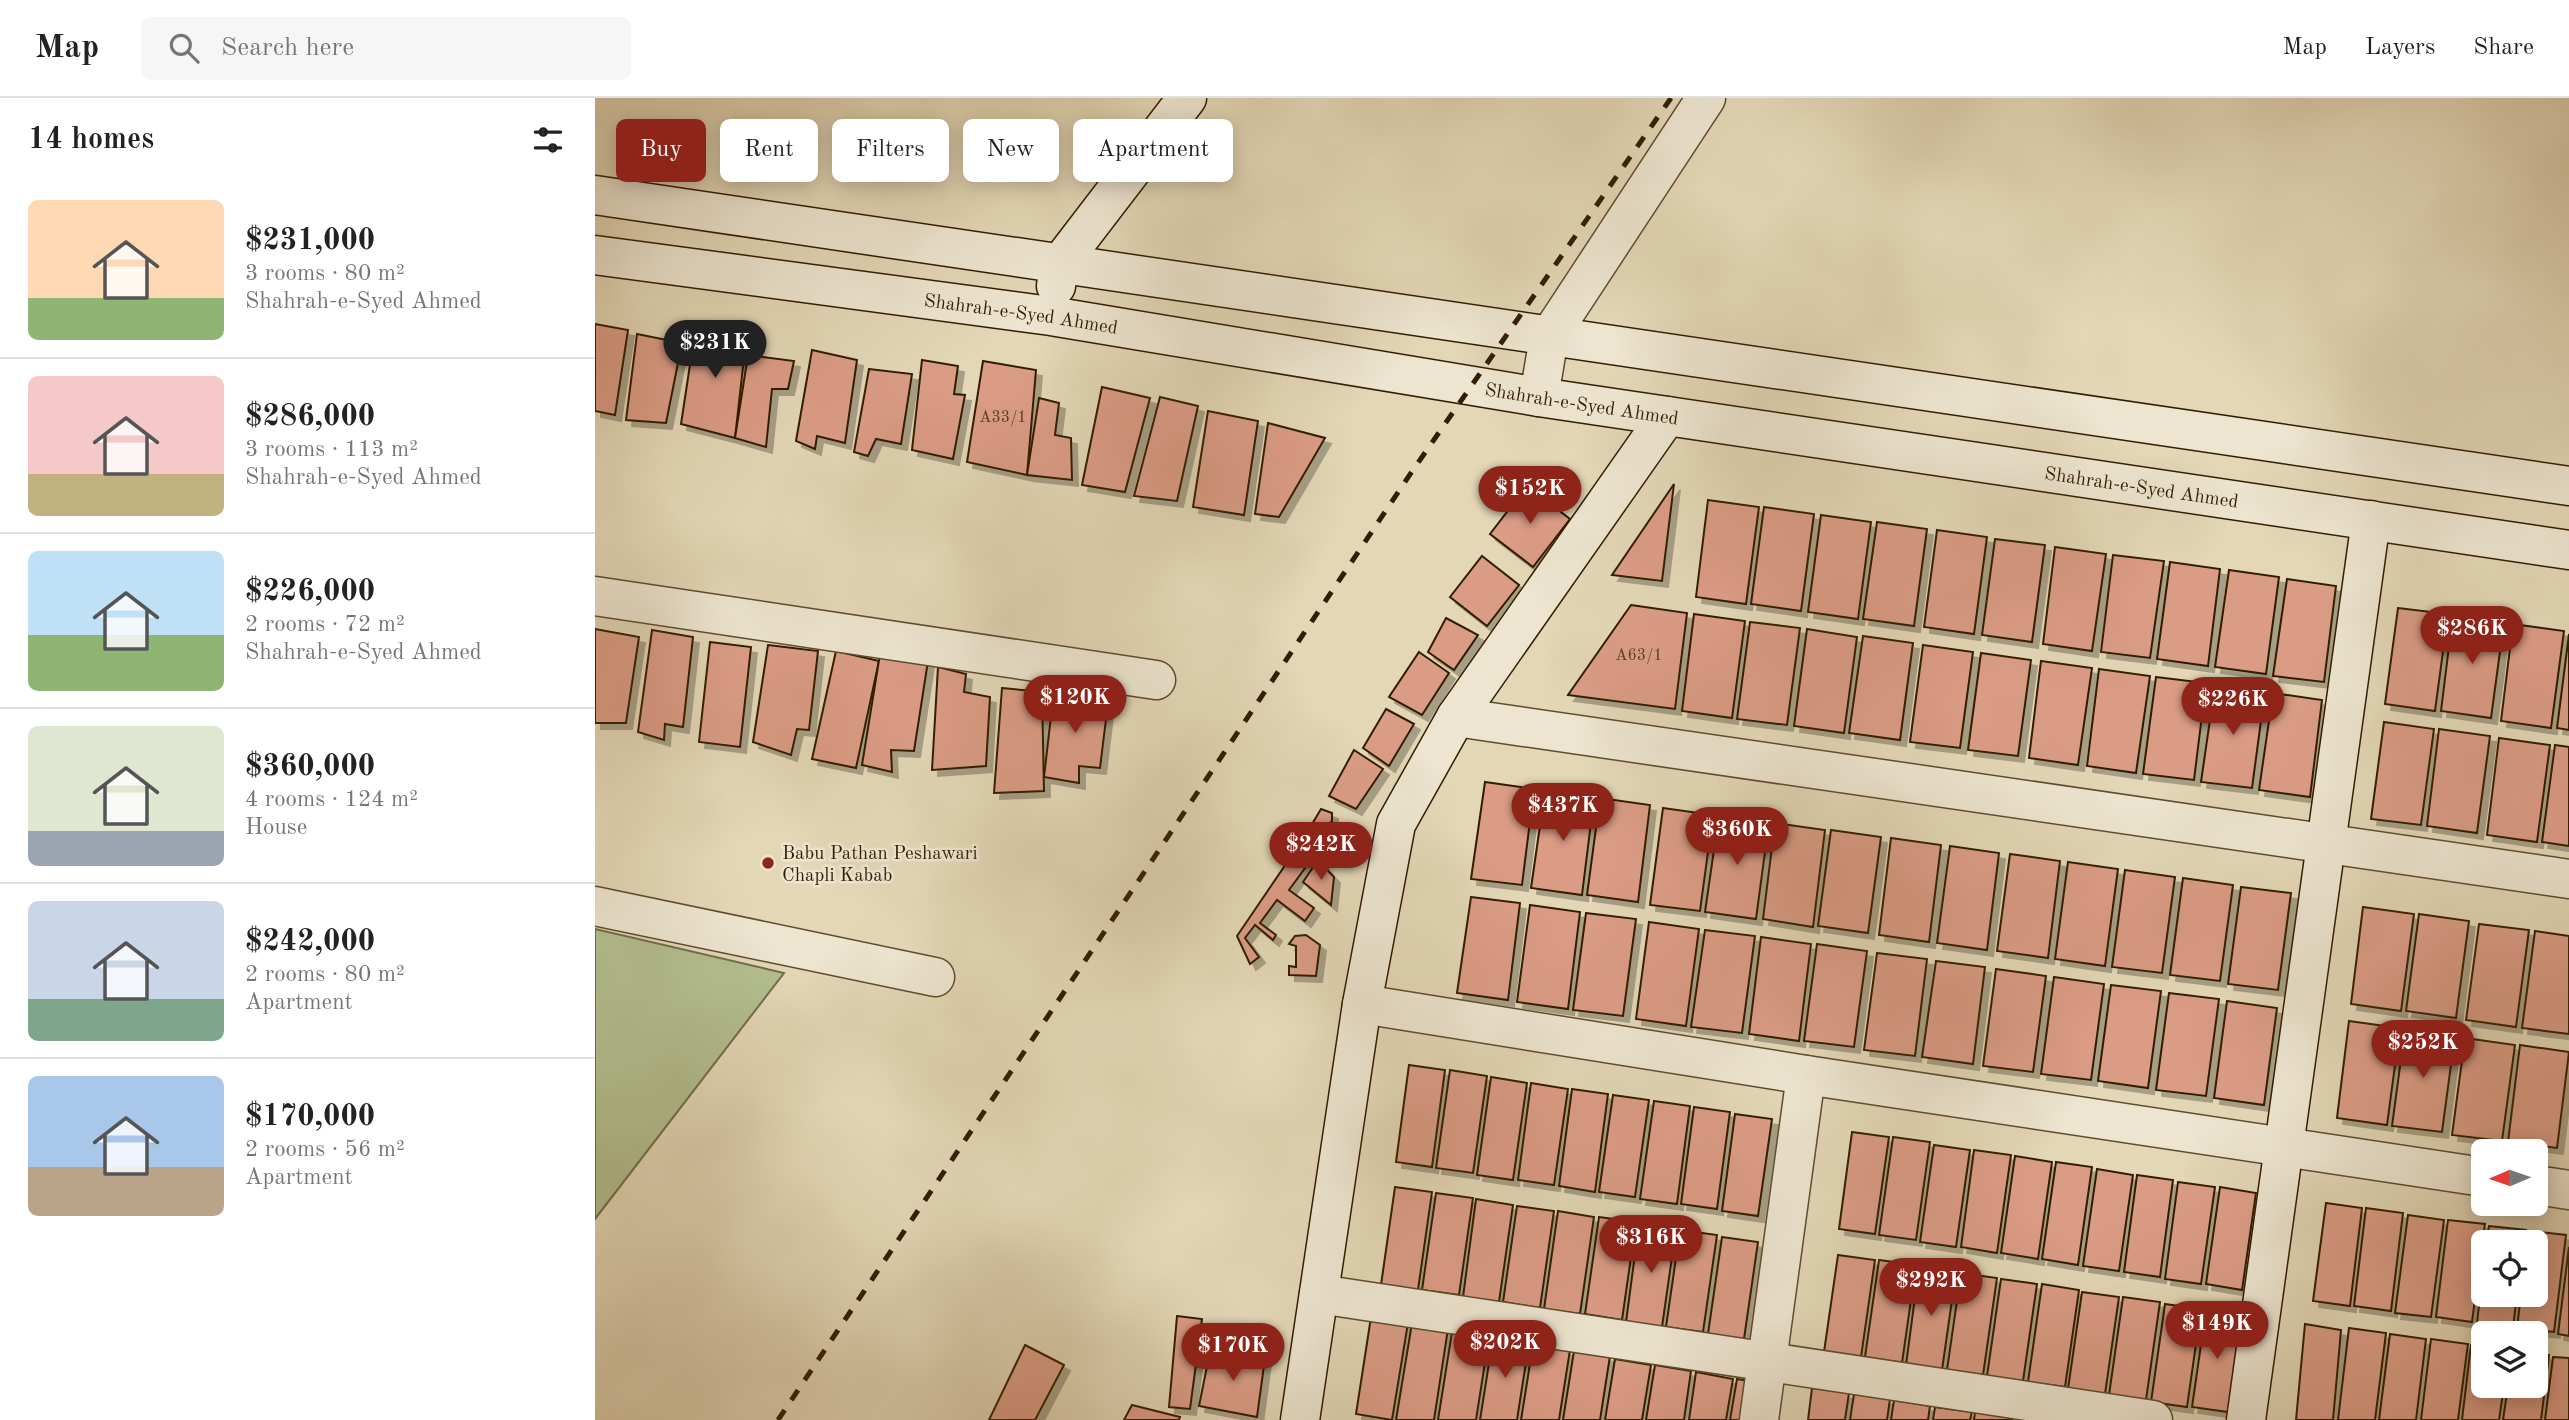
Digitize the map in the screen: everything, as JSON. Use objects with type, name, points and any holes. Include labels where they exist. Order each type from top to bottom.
[{"type":"street","points":[[1051,316],[1059,265],[1187,98]]},
{"type":"street","points":[[1539,397],[1549,337],[1706,98]]},
{"type":"street","points":[[595,195],[2569,486]]},
{"type":"street","name":"Shahrah-e-Syed Ahmed","points":[[595,255],[1051,316],[1539,397],[2569,551]]},
{"type":"street","points":[[1300,1420],[1362,1004],[1396,824],[1456,717],[1667,416]]},
{"type":"street","points":[[2246,1420],[2371,520]]},
{"type":"street","points":[[595,596],[1156,680]]},
{"type":"street","points":[[1456,717],[2569,879]]},
{"type":"street","points":[[595,906],[935,977]]},
{"type":"street","points":[[1362,1004],[1806,1075],[2471,1175]]},
{"type":"street","points":[[1759,1420],[1806,1075]]},
{"type":"street","points":[[2548,1187],[2569,1190]]},
{"type":"street","points":[[1319,1294],[2153,1420]]},
{"type":"green space","points":[[595,929],[784,973],[595,1219]]},
{"type":"building","points":[[595,324],[628,330],[615,415],[595,411]]},
{"type":"building","points":[[696,325],[747,331],[735,438],[681,424]]},
{"type":"building","points":[[637,334],[682,343],[666,423],[626,420]]},
{"type":"building","points":[[812,350],[857,360],[845,443],[817,436],[815,449],[796,441]]},
{"type":"building","points":[[748,355],[794,361],[788,389],[772,389],[766,447],[735,438]]},
{"type":"building","points":[[922,360],[958,366],[954,394],[965,395],[953,459],[912,450]]},
{"type":"building","points":[[983,361],[1036,370],[1027,475],[967,462]]},
{"type":"building","points":[[869,369],[912,374],[901,444],[876,439],[868,456],[854,452]]},
{"type":"building","points":[[1102,387],[1150,398],[1125,492],[1082,485]]},
{"type":"building","points":[[1160,397],[1198,406],[1177,501],[1134,496]]},
{"type":"building","points":[[1039,398],[1059,403],[1055,435],[1071,438],[1072,480],[1027,475]]},
{"type":"building","points":[[1208,411],[1258,421],[1244,515],[1193,507]]},
{"type":"building","points":[[1268,423],[1325,438],[1279,517],[1255,514]]},
{"type":"building","points":[[1674,484],[1662,581],[1612,575]]},
{"type":"building","points":[[1527,486],[1570,519],[1533,567],[1490,534]]},
{"type":"building","points":[[1708,500],[1759,507],[1746,604],[1696,597]]},
{"type":"building","points":[[1764,507],[1814,514],[1801,611],[1751,604]]},
{"type":"building","points":[[1821,515],[1871,522],[1858,619],[1808,612]]},
{"type":"building","points":[[1877,522],[1927,529],[1914,626],[1863,619]]},
{"type":"building","points":[[1937,530],[1987,537],[1974,634],[1924,627]]},
{"type":"building","points":[[1995,539],[2045,545],[2032,642],[1982,635]]},
{"type":"building","points":[[2055,547],[2106,554],[2092,651],[2043,644]]},
{"type":"building","points":[[2113,555],[2164,561],[2150,658],[2101,652]]},
{"type":"building","points":[[1482,556],[1519,585],[1487,626],[1450,597]]},
{"type":"building","points":[[2170,562],[2220,569],[2208,666],[2157,659]]},
{"type":"building","points":[[2229,570],[2279,577],[2266,674],[2215,667]]},
{"type":"building","points":[[2287,579],[2336,586],[2324,682],[2273,676]]},
{"type":"building","points":[[1631,605],[1687,613],[1675,709],[1568,695]]},
{"type":"building","points":[[2398,608],[2448,614],[2435,711],[2385,704]]},
{"type":"building","points":[[1694,614],[1745,621],[1732,718],[1682,711]]},
{"type":"building","points":[[2453,614],[2504,622],[2491,718],[2441,711]]},
{"type":"building","points":[[1446,618],[1478,635],[1454,670],[1428,652]]},
{"type":"building","points":[[1750,622],[1800,628],[1787,725],[1737,719]]},
{"type":"building","points":[[2513,624],[2564,631],[2551,728],[2501,721]]},
{"type":"building","points":[[595,629],[639,637],[626,723],[595,723]]},
{"type":"building","points":[[1807,629],[1857,637],[1844,733],[1794,726]]},
{"type":"building","points":[[652,630],[693,637],[683,727],[665,724],[664,740],[638,732]]},
{"type":"building","points":[[2569,634],[2569,730],[2557,728]]},
{"type":"building","points":[[1863,636],[1913,643],[1900,740],[1849,733]]},
{"type":"building","points":[[710,642],[751,647],[740,747],[699,742]]},
{"type":"building","points":[[768,645],[818,651],[809,730],[797,729],[791,755],[753,742]]},
{"type":"building","points":[[1923,645],[1973,652],[1960,748],[1910,742]]},
{"type":"building","points":[[836,651],[879,661],[856,768],[812,759]]},
{"type":"building","points":[[1419,652],[1449,673],[1422,715],[1389,697]]},
{"type":"building","points":[[1981,653],[2031,660],[2018,756],[1968,750]]},
{"type":"building","points":[[880,654],[928,661],[914,751],[891,750],[892,772],[862,765]]},
{"type":"building","points":[[2041,661],[2092,668],[2078,765],[2029,758]]},
{"type":"building","points":[[938,667],[966,674],[964,692],[990,697],[986,766],[932,770]]},
{"type":"building","points":[[2099,669],[2150,676],[2136,773],[2087,766]]},
{"type":"building","points":[[2156,677],[2206,683],[2194,780],[2143,774]]},
{"type":"building","points":[[2215,685],[2265,691],[2252,788],[2201,782]]},
{"type":"building","points":[[1002,688],[1042,692],[1044,791],[994,793]]},
{"type":"building","points":[[1054,690],[1084,691],[1086,701],[1108,703],[1100,768],[1079,766],[1079,783],[1044,777]]},
{"type":"building","points":[[2273,693],[2322,700],[2310,797],[2259,790]]},
{"type":"building","points":[[1386,709],[1414,724],[1389,766],[1363,748]]},
{"type":"building","points":[[2384,722],[2434,729],[2421,825],[2371,819]]},
{"type":"building","points":[[2439,729],[2490,736],[2477,833],[2427,826]]},
{"type":"building","points":[[2499,738],[2550,745],[2537,842],[2487,835]]},
{"type":"building","points":[[2555,745],[2569,747],[2569,846],[2542,842]]},
{"type":"building","points":[[1354,750],[1383,769],[1356,809],[1329,796]]},
{"type":"building","points":[[1485,782],[1534,789],[1522,885],[1471,879]]},
{"type":"building","points":[[1545,791],[1594,798],[1582,895],[1531,888]]},
{"type":"building","points":[[1600,798],[1650,805],[1638,902],[1587,895]]},
{"type":"building","points":[[1663,808],[1713,815],[1700,911],[1650,905]]},
{"type":"building","points":[[1321,809],[1332,813],[1332,821],[1328,825],[1332,830],[1324,834],[1325,840],[1342,849],[1337,856],[1308,831]]},
{"type":"building","points":[[1719,815],[1769,822],[1756,919],[1705,912]]},
{"type":"building","points":[[1775,823],[1825,830],[1813,927],[1763,919]]},
{"type":"building","points":[[1831,830],[1881,837],[1868,933],[1818,926]]},
{"type":"building","points":[[1891,838],[1941,845],[1929,942],[1879,935]]},
{"type":"building","points":[[1301,842],[1311,860],[1289,890],[1314,908],[1305,921],[1277,900],[1260,923],[1276,935],[1273,940],[1255,925],[1245,938],[1259,957],[1250,964],[1237,936]]},
{"type":"building","points":[[1950,846],[1999,853],[1987,950],[1937,943]]},
{"type":"building","points":[[2010,854],[2060,861],[2048,958],[1997,951]]},
{"type":"building","points":[[1318,860],[1334,877],[1331,905],[1303,882]]},
{"type":"building","points":[[2068,862],[2118,869],[2105,966],[2055,959]]},
{"type":"building","points":[[2125,870],[2175,877],[2162,973],[2112,967]]},
{"type":"building","points":[[2183,878],[2233,885],[2220,981],[2170,975]]},
{"type":"building","points":[[2241,887],[2291,893],[2278,990],[2228,984]]},
{"type":"building","points":[[1471,897],[1520,903],[1508,1000],[1457,993]]},
{"type":"building","points":[[1530,905],[1580,912],[1568,1009],[1517,1002]]},
{"type":"building","points":[[2363,907],[2414,914],[2401,1011],[2351,1004]]},
{"type":"building","points":[[1586,913],[1636,919],[1623,1016],[1573,1010]]},
{"type":"building","points":[[2419,914],[2469,921],[2456,1018],[2406,1011]]},
{"type":"building","points":[[1649,922],[1699,929],[1686,1026],[1636,1019]]},
{"type":"building","points":[[2479,924],[2529,930],[2516,1027],[2466,1020]]},
{"type":"building","points":[[1705,930],[1755,936],[1742,1033],[1691,1027]]},
{"type":"building","points":[[2535,931],[2569,936],[2569,1034],[2522,1028]]},
{"type":"building","points":[[1306,935],[1320,945],[1316,976],[1289,975],[1289,966],[1296,967],[1296,946],[1289,944],[1295,936]]},
{"type":"building","points":[[1761,937],[1811,944],[1799,1041],[1749,1034]]},
{"type":"building","points":[[1817,944],[1867,951],[1854,1047],[1804,1041]]},
{"type":"building","points":[[1877,953],[1927,959],[1915,1056],[1864,1050]]},
{"type":"building","points":[[1936,961],[1985,967],[1973,1064],[1922,1057]]},
{"type":"building","points":[[1996,969],[2046,976],[2033,1072],[1983,1066]]},
{"type":"building","points":[[2054,977],[2104,984],[2091,1080],[2041,1074]]},
{"type":"building","points":[[2111,985],[2161,991],[2148,1088],[2098,1081]]},
{"type":"building","points":[[2169,993],[2219,999],[2206,1096],[2156,1090]]},
{"type":"building","points":[[2227,1001],[2277,1008],[2264,1105],[2214,1098]]},
{"type":"building","points":[[2349,1021],[2400,1028],[2387,1125],[2337,1118]]},
{"type":"building","points":[[2405,1029],[2455,1035],[2442,1132],[2392,1126]]},
{"type":"building","points":[[2465,1038],[2515,1045],[2502,1139],[2452,1135]]},
{"type":"building","points":[[2520,1045],[2569,1052],[2557,1148],[2548,1147],[2548,1139],[2508,1139]]},
{"type":"building","points":[[1409,1065],[1445,1070],[1432,1167],[1396,1162]]},
{"type":"building","points":[[1450,1070],[1487,1076],[1473,1173],[1436,1168]]},
{"type":"building","points":[[1491,1077],[1527,1083],[1513,1180],[1477,1175]]},
{"type":"building","points":[[1531,1083],[1568,1089],[1554,1185],[1518,1180]]},
{"type":"building","points":[[1572,1089],[1608,1094],[1595,1192],[1559,1186]]},
{"type":"building","points":[[1613,1095],[1649,1100],[1635,1197],[1599,1192]]},
{"type":"building","points":[[1654,1101],[1690,1106],[1677,1204],[1640,1199]]},
{"type":"building","points":[[1694,1107],[1730,1112],[1717,1209],[1681,1204]]},
{"type":"building","points":[[1735,1114],[1772,1119],[1758,1216],[1722,1211]]},
{"type":"building","points":[[1852,1132],[1889,1137],[1875,1234],[1839,1229]]},
{"type":"building","points":[[1893,1137],[1930,1142],[1916,1240],[1879,1235]]},
{"type":"building","points":[[1934,1145],[1970,1150],[1956,1247],[1920,1242]]},
{"type":"building","points":[[1974,1150],[2011,1155],[1997,1253],[1961,1247]]},
{"type":"building","points":[[2015,1156],[2052,1162],[2038,1259],[2001,1253]]},
{"type":"building","points":[[2056,1162],[2092,1167],[2078,1265],[2042,1259]]},
{"type":"building","points":[[2097,1169],[2133,1175],[2119,1271],[2083,1266]]},
{"type":"building","points":[[2137,1175],[2173,1180],[2160,1277],[2124,1272]]},
{"type":"building","points":[[2178,1182],[2215,1187],[2201,1284],[2165,1279]]},
{"type":"building","points":[[1395,1187],[1432,1192],[1418,1290],[1381,1285]]},
{"type":"building","points":[[2220,1187],[2256,1193],[2242,1290],[2206,1284]]},
{"type":"building","points":[[1436,1193],[1473,1198],[1459,1295],[1422,1290]]},
{"type":"building","points":[[1476,1199],[1513,1205],[1499,1302],[1463,1297]]},
{"type":"building","points":[[2326,1203],[2362,1208],[2350,1306],[2313,1301]]},
{"type":"building","points":[[1517,1206],[1554,1211],[1540,1308],[1503,1302]]},
{"type":"building","points":[[2366,1208],[2403,1213],[2391,1311],[2354,1306]]},
{"type":"building","points":[[1558,1211],[1594,1217],[1580,1314],[1544,1309]]},
{"type":"building","points":[[2408,1215],[2444,1220],[2431,1317],[2395,1313]]},
{"type":"building","points":[[1599,1217],[1636,1222],[1622,1320],[1585,1314]]},
{"type":"building","points":[[2448,1220],[2485,1224],[2484,1230],[2471,1230],[2472,1321],[2436,1317]]},
{"type":"building","points":[[1639,1224],[1676,1229],[1662,1327],[1626,1322]]},
{"type":"building","points":[[2489,1226],[2526,1230],[2488,1230]]},
{"type":"building","points":[[1680,1230],[1717,1235],[1703,1332],[1666,1327]]},
{"type":"building","points":[[2548,1233],[2566,1235],[2554,1332],[2548,1331],[2548,1321],[2518,1321],[2520,1307],[2548,1307]]},
{"type":"building","points":[[1722,1237],[1758,1242],[1744,1339],[1708,1334]]},
{"type":"building","points":[[2569,1247],[2569,1336],[2558,1334]]},
{"type":"building","points":[[1838,1255],[1875,1260],[1861,1357],[1824,1352]]},
{"type":"building","points":[[1879,1260],[1916,1265],[1902,1363],[1865,1357]]},
{"type":"building","points":[[1919,1267],[1956,1272],[1942,1370],[1906,1365]]},
{"type":"building","points":[[1961,1273],[1997,1278],[1983,1375],[1947,1370]]},
{"type":"building","points":[[2001,1279],[2037,1284],[2023,1381],[1987,1376]]},
{"type":"building","points":[[2042,1284],[2079,1290],[2065,1387],[2028,1382]]},
{"type":"building","points":[[2082,1292],[2119,1297],[2105,1394],[2068,1389]]},
{"type":"building","points":[[2123,1297],[2160,1302],[2146,1400],[2109,1395]]},
{"type":"building","points":[[2165,1304],[2201,1309],[2187,1407],[2151,1402]]},
{"type":"building","points":[[2479,1307],[2516,1307],[2514,1321],[2477,1321]]},
{"type":"building","points":[[2206,1310],[2242,1315],[2228,1412],[2192,1407]]},
{"type":"building","points":[[1177,1316],[1202,1319],[1190,1409],[1169,1407]]},
{"type":"building","points":[[1371,1317],[1408,1323],[1392,1420],[1356,1414]]},
{"type":"building","points":[[1412,1323],[1448,1329],[1434,1420],[1396,1420]]},
{"type":"building","points":[[2305,1324],[2341,1330],[2333,1420],[2296,1420]]},
{"type":"building","points":[[2349,1328],[2386,1333],[2375,1420],[2338,1420]]},
{"type":"building","points":[[1452,1332],[1489,1337],[1476,1420],[1438,1420]]},
{"type":"building","points":[[2390,1334],[2426,1339],[2416,1420],[2379,1420]]},
{"type":"building","points":[[1493,1338],[1529,1343],[1517,1420],[1480,1420]]},
{"type":"building","points":[[2431,1339],[2468,1344],[2458,1420],[2421,1420]]},
{"type":"building","points":[[1025,1345],[1064,1365],[1035,1420],[989,1420]]},
{"type":"building","points":[[1533,1345],[1570,1350],[1559,1420],[1521,1420]]},
{"type":"building","points":[[2471,1345],[2471,1398],[2502,1398],[2499,1420],[2462,1420]]},
{"type":"building","points":[[1210,1351],[1265,1358],[1257,1417],[1199,1406]]},
{"type":"building","points":[[1574,1351],[1610,1356],[1600,1420],[1563,1420]]},
{"type":"building","points":[[2553,1357],[2569,1358],[2569,1420],[2545,1420]]},
{"type":"building","points":[[1615,1359],[1651,1365],[1642,1420],[1605,1420]]},
{"type":"building","points":[[1655,1365],[1691,1371],[1684,1420],[1646,1420]]},
{"type":"building","points":[[1696,1372],[1733,1379],[1726,1420],[1689,1420]]},
{"type":"building","points":[[1737,1379],[1773,1385],[1768,1420],[1730,1420]]},
{"type":"building","points":[[1812,1388],[1849,1393],[1845,1420],[1808,1420]]},
{"type":"building","points":[[1854,1394],[1890,1399],[1887,1420],[1850,1420]]},
{"type":"building","points":[[2506,1398],[2544,1398],[2541,1420],[2503,1420]]},
{"type":"building","points":[[1894,1400],[1930,1406],[1928,1420],[1891,1420]]},
{"type":"building","points":[[1132,1405],[1180,1417],[1179,1420],[1124,1420]]},
{"type":"building","points":[[1935,1407],[1972,1412],[1970,1420],[1933,1420]]},
{"type":"building","points":[[1975,1412],[2012,1418],[2012,1420],[1974,1420]]},
{"type":"railway","points":[[778,1420],[1413,470],[1671,98]]},
{"type":"place","name":"Babu Pathan Peshawari Chapli Kabab","points":[[768,863]]}]
